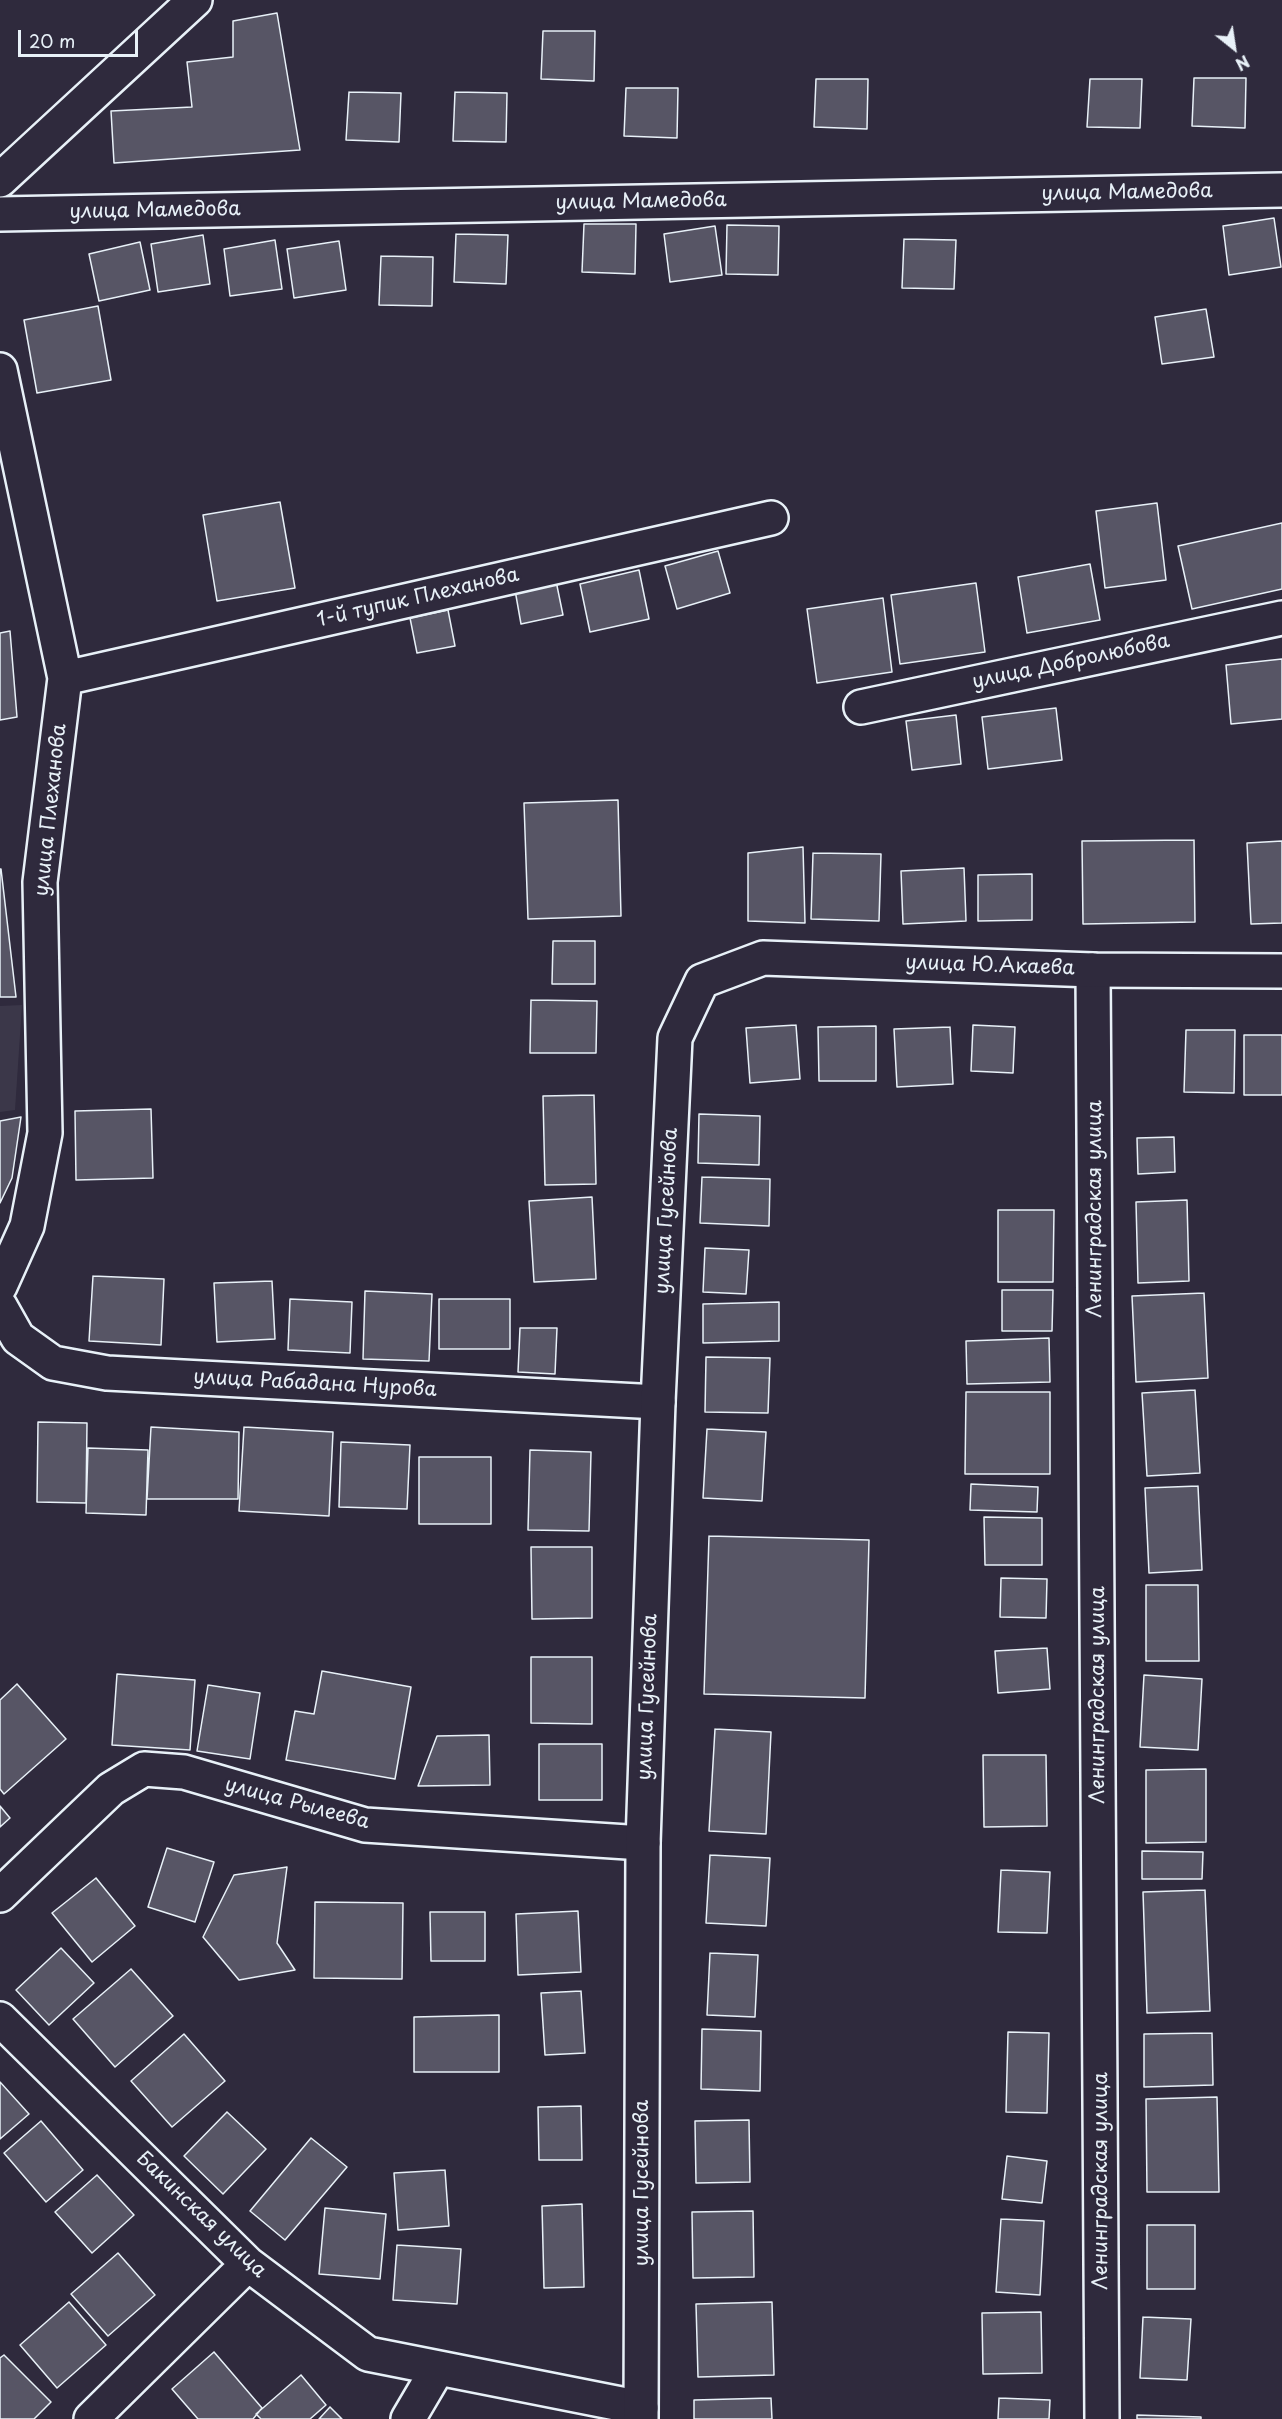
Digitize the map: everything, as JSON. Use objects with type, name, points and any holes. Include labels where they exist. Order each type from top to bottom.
[{"type":"street","points":[[0,180],[195,0]]},
{"type":"street","name":"улица Мамедова","points":[[0,214],[1282,190]]},
{"type":"street","name":"улица Плеханова","points":[[0,370],[65,678],[40,882],[45,1133],[27,1226],[0,1286]]},
{"type":"street","name":"1-й тупик Плеханова","points":[[65,678],[771,518]]},
{"type":"street","name":"улица Добролюбова","points":[[861,706],[1282,618]]},
{"type":"street","name":"улица Ю.Акаева","points":[[702,981],[763,958],[1094,970],[1282,971]]},
{"type":"street","name":"Ленинградская улица","points":[[1094,970],[1102,2419]]},
{"type":"street","name":"улица Гусейнова","points":[[641,2413],[643,1843],[658,1402],[675,1038],[702,981]]},
{"type":"street","name":"улица Рабадана Нурова","points":[[0,1306],[18,1338],[53,1363],[107,1373],[658,1402]]},
{"type":"street","name":"улица Рылеева","points":[[0,1895],[111,1789],[144,1769],[184,1772],[365,1825],[643,1843]]},
{"type":"street","name":"Бакинская улица","points":[[0,2019],[248,2264],[368,2354],[641,2413]]},
{"type":"street","points":[[91,2419],[248,2264]]},
{"type":"street","points":[[408,2419],[438,2368]]},
{"type":"shaded area","points":[[22,1005],[15,1110],[0,1112],[0,1006]]},
{"type":"building","points":[[277,13],[300,150],[114,163],[111,111],[192,107],[187,62],[233,57],[233,21]]},
{"type":"building","points":[[543,31],[595,31],[594,81],[541,79]]},
{"type":"building","points":[[1194,78],[1246,78],[1245,128],[1192,126]]},
{"type":"building","points":[[816,79],[868,79],[867,129],[814,127]]},
{"type":"building","points":[[1090,79],[1142,79],[1140,128],[1087,127]]},
{"type":"building","points":[[626,88],[678,88],[677,138],[624,136]]},
{"type":"building","points":[[349,92],[401,93],[399,142],[346,140]]},
{"type":"building","points":[[455,92],[507,93],[506,142],[453,141]]},
{"type":"building","points":[[1274,218],[1281,267],[1229,275],[1223,226]]},
{"type":"building","points":[[584,224],[636,224],[635,274],[582,272]]},
{"type":"building","points":[[727,225],[779,226],[778,275],[726,274]]},
{"type":"building","points":[[715,226],[722,275],[670,282],[664,234]]},
{"type":"building","points":[[456,234],[508,235],[506,284],[454,282]]},
{"type":"building","points":[[203,235],[210,284],[158,292],[151,244]]},
{"type":"building","points":[[904,239],[956,240],[954,289],[902,288]]},
{"type":"building","points":[[275,240],[282,289],[230,296],[224,249]]},
{"type":"building","points":[[339,241],[346,290],[294,298],[287,249]]},
{"type":"building","points":[[140,242],[150,290],[99,301],[89,254]]},
{"type":"building","points":[[381,256],[433,257],[432,306],[379,305]]},
{"type":"building","points":[[98,306],[111,380],[37,393],[24,320]]},
{"type":"building","points":[[1206,309],[1214,357],[1162,364],[1155,317]]},
{"type":"building","points":[[280,502],[295,588],[217,601],[203,515]]},
{"type":"building","points":[[1157,503],[1166,580],[1105,588],[1096,511]]},
{"type":"building","points":[[1282,523],[1282,589],[1192,609],[1178,546]]},
{"type":"building","points":[[718,551],[730,593],[677,609],[665,566]]},
{"type":"building","points":[[1090,564],[1100,620],[1027,633],[1018,577]]},
{"type":"building","points":[[639,570],[649,619],[590,632],[580,584]]},
{"type":"building","points":[[556,581],[563,615],[521,624],[515,590]]},
{"type":"building","points":[[976,583],[985,652],[900,664],[891,595]]},
{"type":"building","points":[[883,598],[892,672],[817,683],[807,609]]},
{"type":"building","points":[[448,610],[455,646],[417,653],[410,618]]},
{"type":"building","points":[[10,631],[17,717],[0,720],[0,633]]},
{"type":"building","points":[[1282,659],[1282,719],[1231,724],[1226,665]]},
{"type":"building","points":[[1056,708],[1062,760],[988,769],[982,717]]},
{"type":"building","points":[[956,715],[961,764],[912,770],[906,721]]},
{"type":"building","points":[[618,800],[621,916],[528,919],[524,803]]},
{"type":"building","points":[[1194,840],[1195,922],[1083,924],[1082,841]]},
{"type":"building","points":[[1282,841],[1282,923],[1251,924],[1247,843]]},
{"type":"building","points":[[803,847],[805,923],[748,921],[748,853]]},
{"type":"building","points":[[813,853],[881,854],[879,921],[811,919]]},
{"type":"building","points":[[964,868],[966,921],[903,924],[901,871]]},
{"type":"building","points":[[1,869],[16,997],[0,997]]},
{"type":"building","points":[[1032,874],[1032,920],[978,921],[978,875]]},
{"type":"building","points":[[553,941],[595,941],[595,984],[552,984]]},
{"type":"building","points":[[531,1000],[597,1001],[596,1053],[530,1053]]},
{"type":"building","points":[[796,1025],[800,1079],[750,1083],[746,1028]]},
{"type":"building","points":[[973,1025],[1015,1027],[1013,1073],[971,1071]]},
{"type":"building","points":[[876,1026],[876,1081],[819,1081],[818,1027]]},
{"type":"building","points":[[950,1027],[953,1084],[897,1087],[894,1029]]},
{"type":"building","points":[[1186,1030],[1235,1030],[1234,1093],[1184,1092]]},
{"type":"building","points":[[1244,1035],[1282,1035],[1282,1095],[1244,1095]]},
{"type":"building","points":[[594,1095],[596,1184],[545,1185],[543,1096]]},
{"type":"building","points":[[151,1109],[153,1178],[76,1180],[75,1111]]},
{"type":"building","points":[[699,1114],[760,1116],[759,1165],[698,1163]]},
{"type":"building","points":[[21,1117],[12,1178],[0,1203],[0,1121]]},
{"type":"building","points":[[1174,1137],[1175,1172],[1138,1174],[1137,1138]]},
{"type":"building","points":[[702,1177],[770,1179],[769,1226],[700,1223]]},
{"type":"building","points":[[592,1197],[596,1279],[534,1282],[529,1201]]},
{"type":"building","points":[[1187,1200],[1189,1281],[1138,1283],[1136,1202]]},
{"type":"building","points":[[998,1210],[1054,1210],[1053,1282],[998,1282]]},
{"type":"building","points":[[705,1248],[749,1250],[746,1294],[703,1292]]},
{"type":"building","points":[[93,1276],[164,1279],[161,1345],[89,1341]]},
{"type":"building","points":[[272,1281],[275,1339],[217,1342],[214,1283]]},
{"type":"building","points":[[1002,1290],[1053,1290],[1052,1331],[1002,1331]]},
{"type":"building","points":[[365,1291],[432,1294],[429,1361],[363,1359]]},
{"type":"building","points":[[1204,1293],[1208,1378],[1136,1382],[1132,1296]]},
{"type":"building","points":[[290,1299],[352,1302],[350,1353],[288,1350]]},
{"type":"building","points":[[439,1299],[510,1299],[510,1349],[439,1349]]},
{"type":"building","points":[[779,1302],[779,1341],[703,1343],[703,1304]]},
{"type":"building","points":[[520,1328],[557,1328],[555,1374],[518,1372]]},
{"type":"building","points":[[1049,1338],[1050,1382],[967,1384],[966,1341]]},
{"type":"building","points":[[706,1357],[770,1358],[768,1413],[705,1412]]},
{"type":"building","points":[[1195,1390],[1200,1473],[1147,1476],[1142,1393]]},
{"type":"building","points":[[966,1392],[1050,1392],[1050,1474],[965,1474]]},
{"type":"building","points":[[38,1422],[87,1423],[86,1503],[37,1502]]},
{"type":"building","points":[[151,1427],[239,1432],[238,1499],[147,1499]]},
{"type":"building","points":[[244,1427],[333,1432],[329,1516],[239,1511]]},
{"type":"building","points":[[707,1429],[766,1432],[762,1501],[703,1498]]},
{"type":"building","points":[[341,1442],[410,1445],[407,1509],[339,1507]]},
{"type":"building","points":[[88,1448],[148,1450],[146,1515],[86,1513]]},
{"type":"building","points":[[530,1450],[591,1452],[589,1531],[528,1530]]},
{"type":"building","points":[[419,1457],[491,1457],[491,1524],[419,1524]]},
{"type":"building","points":[[971,1484],[1038,1487],[1037,1512],[970,1510]]},
{"type":"building","points":[[1198,1486],[1202,1570],[1149,1573],[1145,1488]]},
{"type":"building","points":[[984,1517],[1042,1518],[1042,1565],[985,1565]]},
{"type":"building","points":[[709,1536],[869,1540],[865,1698],[704,1694]]},
{"type":"building","points":[[531,1547],[592,1547],[592,1618],[532,1619]]},
{"type":"building","points":[[1001,1578],[1047,1579],[1046,1618],[1000,1617]]},
{"type":"building","points":[[1146,1585],[1198,1585],[1199,1661],[1146,1661]]},
{"type":"building","points":[[1047,1648],[1050,1689],[998,1693],[995,1651]]},
{"type":"building","points":[[531,1657],[592,1657],[592,1724],[531,1723]]},
{"type":"building","points":[[322,1671],[411,1687],[395,1779],[286,1760],[295,1711],[314,1714]]},
{"type":"building","points":[[117,1674],[195,1680],[190,1750],[112,1745]]},
{"type":"building","points":[[1144,1675],[1202,1679],[1198,1750],[1140,1747]]},
{"type":"building","points":[[17,1684],[66,1739],[4,1794],[0,1789],[0,1700]]},
{"type":"building","points":[[208,1685],[260,1693],[250,1759],[197,1751]]},
{"type":"building","points":[[715,1729],[771,1732],[766,1834],[709,1831]]},
{"type":"building","points":[[489,1735],[490,1785],[418,1786],[437,1736]]},
{"type":"building","points":[[539,1744],[602,1744],[602,1800],[539,1800]]},
{"type":"building","points":[[983,1755],[1046,1755],[1047,1826],[984,1827]]},
{"type":"building","points":[[1206,1769],[1206,1842],[1146,1843],[1146,1770]]},
{"type":"building","points":[[0,1806],[10,1818],[0,1827]]},
{"type":"building","points":[[167,1848],[214,1862],[195,1922],[148,1907]]},
{"type":"building","points":[[1142,1851],[1203,1852],[1202,1879],[1142,1879]]},
{"type":"building","points":[[710,1855],[770,1858],[766,1926],[706,1923]]},
{"type":"building","points":[[287,1867],[277,1943],[295,1970],[239,1980],[203,1937],[234,1875]]},
{"type":"building","points":[[1001,1870],[1050,1872],[1047,1933],[998,1932]]},
{"type":"building","points":[[96,1878],[135,1926],[92,1962],[52,1913]]},
{"type":"building","points":[[1205,1890],[1210,2011],[1147,2013],[1143,1892]]},
{"type":"building","points":[[315,1902],[403,1903],[402,1979],[314,1978]]},
{"type":"building","points":[[578,1911],[581,1972],[518,1975],[516,1914]]},
{"type":"building","points":[[430,1912],[485,1912],[485,1961],[431,1961]]},
{"type":"building","points":[[61,1948],[94,1983],[49,2025],[16,1990]]},
{"type":"building","points":[[710,1953],[758,1955],[755,2017],[707,2015]]},
{"type":"building","points":[[131,1969],[173,2016],[115,2067],[73,2019]]},
{"type":"building","points":[[581,1991],[585,2053],[545,2055],[541,1993]]},
{"type":"building","points":[[499,2015],[499,2072],[414,2072],[414,2017]]},
{"type":"building","points":[[702,2029],[761,2031],[760,2091],[701,2089]]},
{"type":"building","points":[[1008,2032],[1049,2033],[1047,2113],[1006,2112]]},
{"type":"building","points":[[1212,2033],[1213,2085],[1144,2087],[1144,2034]]},
{"type":"building","points":[[184,2034],[225,2081],[172,2127],[131,2081]]},
{"type":"building","points":[[0,2082],[29,2114],[0,2139]]},
{"type":"building","points":[[1217,2097],[1219,2192],[1147,2192],[1146,2099]]},
{"type":"building","points":[[581,2106],[582,2160],[539,2160],[538,2107]]},
{"type":"building","points":[[227,2112],[266,2149],[223,2194],[184,2156]]},
{"type":"building","points":[[749,2120],[750,2182],[696,2183],[695,2121]]},
{"type":"building","points":[[41,2121],[83,2170],[46,2202],[4,2153]]},
{"type":"building","points":[[311,2138],[347,2167],[285,2240],[250,2211]]},
{"type":"building","points":[[1007,2156],[1047,2161],[1042,2203],[1002,2199]]},
{"type":"building","points":[[445,2170],[449,2226],[398,2230],[394,2173]]},
{"type":"building","points":[[97,2175],[134,2215],[92,2253],[55,2212]]},
{"type":"building","points":[[582,2204],[584,2287],[544,2288],[542,2206]]},
{"type":"building","points":[[325,2208],[386,2214],[380,2279],[319,2274]]},
{"type":"building","points":[[753,2211],[754,2277],[693,2278],[692,2212]]},
{"type":"building","points":[[1001,2219],[1044,2221],[1040,2295],[996,2292]]},
{"type":"building","points":[[1147,2225],[1195,2225],[1195,2289],[1147,2289]]},
{"type":"building","points":[[397,2245],[461,2249],[457,2304],[393,2300]]},
{"type":"building","points":[[118,2253],[155,2295],[108,2336],[71,2294]]},
{"type":"building","points":[[69,2302],[106,2345],[57,2388],[20,2345]]},
{"type":"building","points":[[772,2302],[774,2375],[698,2377],[696,2304]]},
{"type":"building","points":[[1041,2312],[1042,2373],[983,2374],[982,2313]]},
{"type":"building","points":[[1143,2317],[1191,2319],[1187,2380],[1140,2378]]},
{"type":"building","points":[[214,2352],[262,2408],[253,2419],[198,2419],[172,2389]]},
{"type":"building","points":[[4,2355],[51,2402],[34,2419],[0,2419],[0,2358]]},
{"type":"building","points":[[301,2375],[326,2405],[310,2419],[261,2419],[256,2414]]},
{"type":"building","points":[[771,2398],[772,2419],[694,2419],[694,2400]]},
{"type":"building","points":[[999,2398],[1050,2400],[1049,2419],[998,2419]]},
{"type":"building","points":[[330,2407],[342,2419],[319,2419]]},
{"type":"building","points":[[1137,2415],[1201,2417],[1201,2419],[1137,2419]]}]
